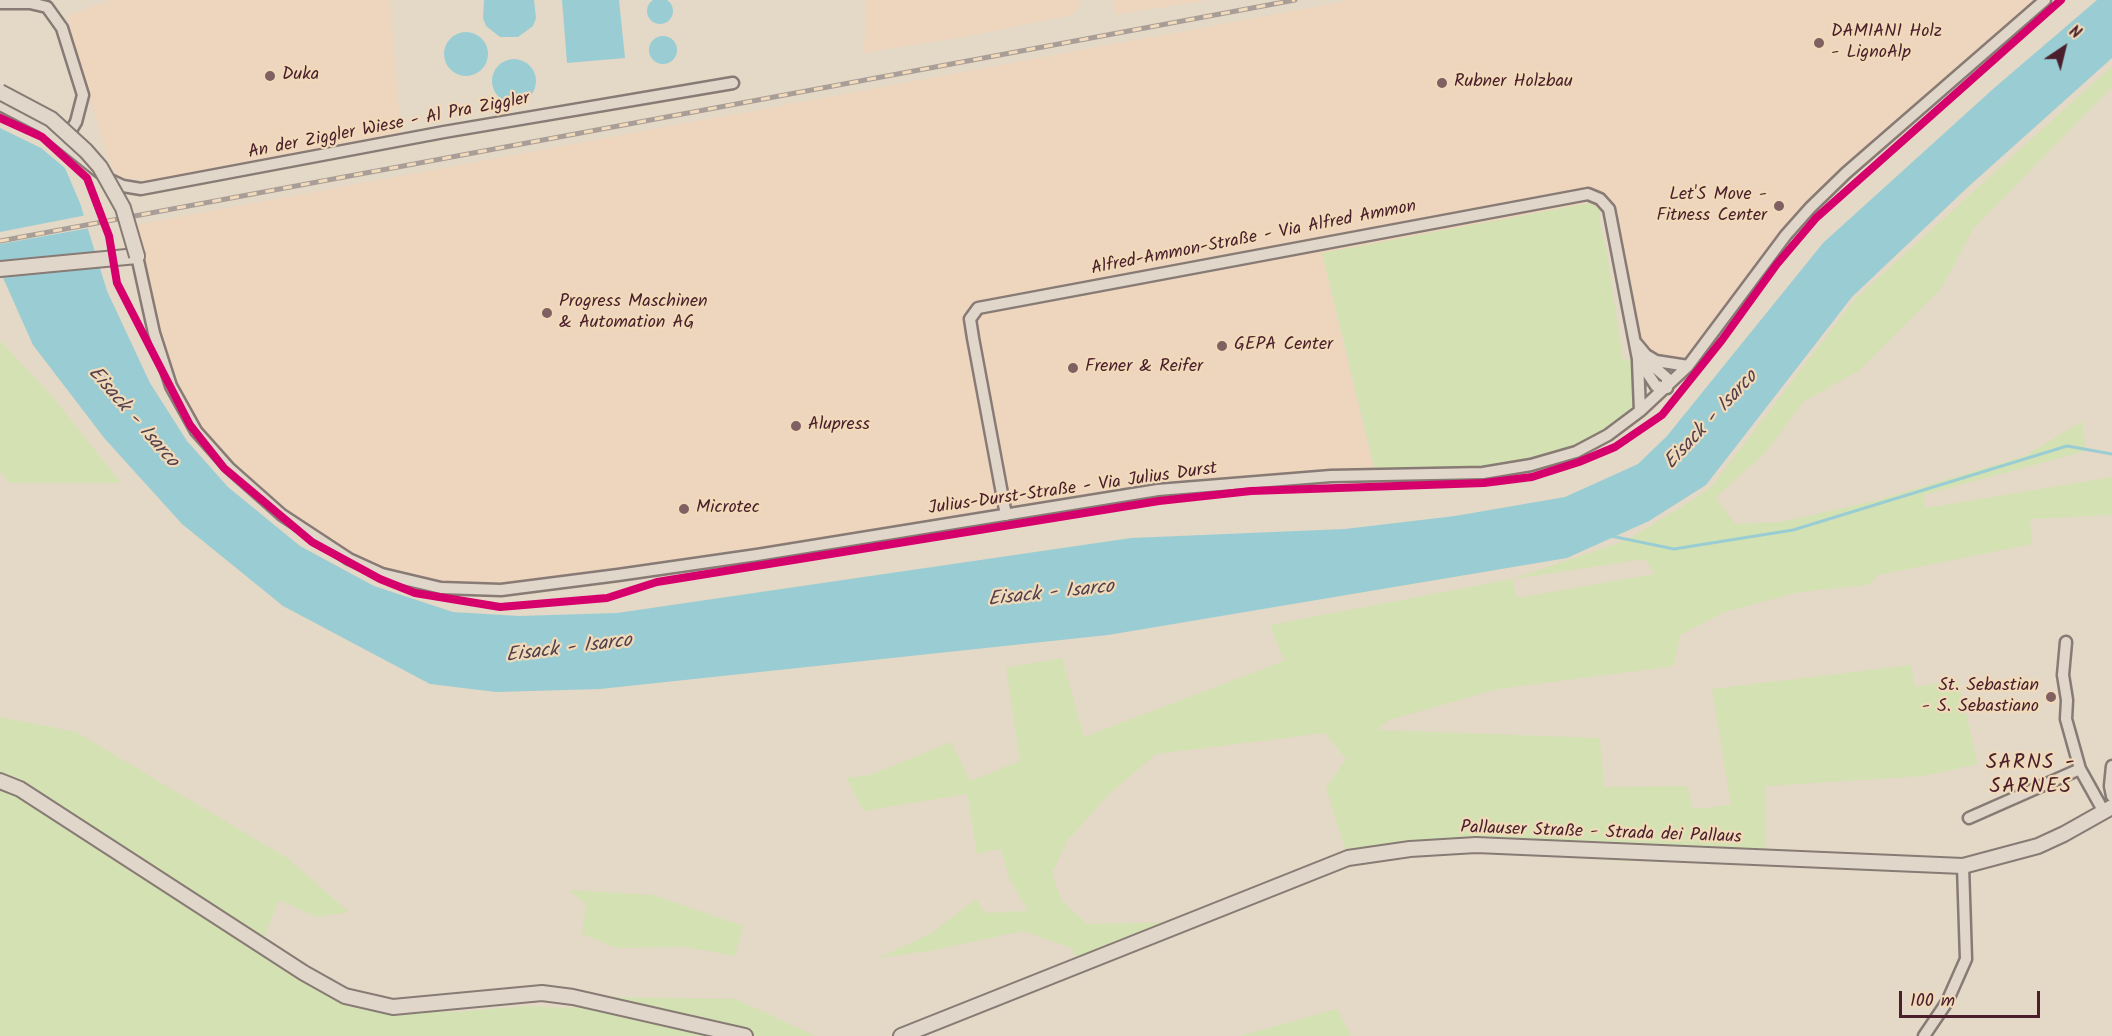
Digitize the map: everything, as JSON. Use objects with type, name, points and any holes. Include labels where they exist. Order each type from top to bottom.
[{"type":"street","name":"Julius-Durst-Straße - Via Julius Durst","points":[[137,256],[154,333],[171,386],[196,431],[221,460],[269,505],[314,538],[349,559],[382,574],[441,588],[473,591],[526,587],[757,555],[1158,490],[1331,476],[1483,472],[1531,465],[1576,452],[1608,435],[1640,411],[1688,366],[1786,235],[1810,208],[1846,173],[2044,0]]},
{"type":"street","points":[[0,3],[39,4],[47,7],[62,28],[83,95],[76,122],[63,143]]},
{"type":"street","name":"An der Ziggler Wiese - Al Pra Ziggler","points":[[0,105],[22,115],[63,143],[108,179],[123,186],[149,188],[444,132],[733,83]]},
{"type":"street","points":[[0,92],[51,119],[100,167],[123,208],[137,256],[0,269]]},
{"type":"street","name":"Alfred-Ammon-Straße - Via Alfred Ammon","points":[[1006,515],[970,319],[978,308],[1588,194],[1600,199],[1609,209],[1635,342],[1642,357],[1667,378],[1667,388]]},
{"type":"street","name":"Alfred-Ammon-Straße - Via Alfred Ammon","points":[[1642,357],[1669,365],[1688,366]]},
{"type":"street","points":[[1640,411],[1642,357]]},
{"type":"street","points":[[2066,642],[2063,675],[2067,700],[2066,719],[2080,769],[2108,809]]},
{"type":"street","points":[[2112,766],[2110,786],[2112,796]]},
{"type":"street","points":[[1969,818],[2080,769]]},
{"type":"street","points":[[0,781],[20,789],[304,974],[345,996],[370,1004],[393,1007],[542,993],[573,996],[745,1036]]},
{"type":"street","name":"Pallauser Straße - Strada dei Pallaus","points":[[901,1036],[1348,858],[1410,849],[1476,845],[1963,866],[2038,846],[2108,809]]},
{"type":"street","points":[[1924,1036],[1951,994],[1966,959],[1963,866]]},
{"type":"shaded area","name":"Duka","points":[[111,0],[390,0],[401,137],[164,181],[120,178],[107,156],[67,15]]},
{"type":"shaded area","points":[[866,0],[1079,0],[1079,6],[1072,15],[969,36],[864,53]]},
{"type":"shaded area","points":[[1114,0],[1209,0],[1114,15]]},
{"type":"shaded area","points":[[1352,0],[2045,0],[1810,208],[1688,366],[1669,365],[1635,342],[1606,214],[1589,203],[1322,254],[1375,475],[1250,481],[501,590],[410,582],[314,538],[214,451],[171,386],[130,226]]},
{"type":"green space","points":[[2112,66],[2112,87],[1973,229],[1941,289],[1860,370],[1803,402],[1767,451],[1715,498],[1735,524],[1781,522],[1878,500],[2025,456],[2082,421],[2086,451],[1923,495],[1926,508],[2112,477],[2112,515],[2030,519],[2032,544],[1878,575],[1868,585],[1799,592],[1725,612],[1680,635],[1674,666],[1498,689],[1389,720],[1377,730],[1600,738],[1604,787],[1687,786],[1693,809],[1731,805],[1712,689],[1911,665],[1915,687],[1958,680],[1978,764],[1923,776],[1766,786],[1766,858],[1727,856],[1624,861],[1461,850],[1348,858],[1326,788],[1346,759],[1325,733],[1156,754],[1109,794],[1067,841],[1052,874],[1062,901],[1087,924],[1188,922],[1102,955],[1081,973],[1072,948],[1023,931],[934,950],[879,958],[933,932],[976,899],[985,913],[1028,911],[1010,880],[1001,849],[977,854],[967,794],[863,811],[847,778],[870,775],[951,742],[970,781],[1020,761],[1006,668],[1062,658],[1084,737],[1284,661],[1270,625],[1512,579],[1627,540],[1712,486],[1855,299]],"holes":[[[1646,559],[1654,574],[1517,598],[1512,579]]]},
{"type":"green space","points":[[1589,203],[1600,209],[1600,224],[1606,248],[1623,360],[1630,359],[1637,380],[1633,411],[1615,426],[1590,440],[1533,460],[1485,467],[1375,470],[1322,253]]},
{"type":"green space","points":[[0,341],[51,395],[121,483],[10,483],[0,472]]},
{"type":"green space","points":[[0,717],[76,732],[287,858],[349,912],[317,917],[279,900],[262,942],[346,993],[397,1011],[456,1012],[526,1006],[570,1008],[608,997],[736,999],[815,1036],[0,1036]]},
{"type":"green space","points":[[569,890],[653,895],[743,926],[735,956],[684,947],[616,948],[582,934],[586,904]]},
{"type":"green space","points":[[1337,1009],[1351,1036],[1240,1036]]},
{"type":"water","points":[[660,-2],[669,2],[673,11],[669,20],[660,24],[651,20],[647,11],[651,2]]},
{"type":"water","points":[[484,0],[534,0],[536,18],[533,26],[518,37],[500,37],[486,26],[483,18]]},
{"type":"water","points":[[562,0],[619,0],[625,58],[567,63]]},
{"type":"water","name":"Eisack - Isarco","points":[[2097,0],[2112,0],[2112,58],[1968,187],[1852,297],[1706,485],[1649,521],[1567,558],[1108,635],[600,689],[496,692],[430,684],[283,606],[182,524],[105,439],[33,345],[0,271],[0,128],[41,148],[65,168],[80,203],[107,291],[150,383],[187,441],[228,487],[300,546],[374,586],[453,612],[519,616],[617,613],[1131,538],[1345,529],[1455,516],[1565,497],[1638,464],[1667,436],[1823,243],[1993,89]]},
{"type":"water","points":[[466,32],[475,33],[482,38],[487,45],[487,63],[482,70],[475,75],[466,76],[457,75],[450,70],[445,63],[444,54],[445,45],[450,38],[457,33]]},
{"type":"water","points":[[663,36],[673,40],[677,50],[673,60],[663,64],[653,60],[649,50],[653,40]]},
{"type":"water","points":[[514,59],[530,65],[536,81],[530,97],[514,103],[498,97],[492,81],[498,65]]},
{"type":"pier","points":[[87,215],[90,228],[0,244],[0,232]]},
{"type":"waterway","points":[[1611,536],[1674,549],[1793,530],[2067,446],[2112,454]]},
{"type":"railway","points":[[0,241],[1295,0]]},
{"type":"cycle path","points":[[0,118],[42,137],[87,178],[109,236],[117,283],[190,425],[224,468],[312,542],[380,579],[415,593],[500,607],[607,598],[657,582],[1159,501],[1251,491],[1484,483],[1532,477],[1579,462],[1615,447],[1662,415],[1722,340],[1777,264],[1816,218],[2061,0]]},
{"type":"place","name":"DAMIANI Holz - LignoAlp","points":[[1819,43]]},
{"type":"place","name":"Duka","points":[[270,76]]},
{"type":"place","name":"Rubner Holzbau","points":[[1442,83]]},
{"type":"place","name":"Let'S Move - Fitness Center","points":[[1779,206]]},
{"type":"place","name":"Progress Maschinen & Automation AG","points":[[547,313]]},
{"type":"place","name":"GEPA Center","points":[[1222,346]]},
{"type":"place","name":"Frener & Reifer","points":[[1073,368]]},
{"type":"place","name":"Alupress","points":[[796,426]]},
{"type":"place","name":"Microtec","points":[[684,509]]},
{"type":"place","name":"St. Sebastian - S. Sebastiano","points":[[2051,697]]},
{"type":"district","name":"SARNS - SARNES","points":[[2031,776]]}]
